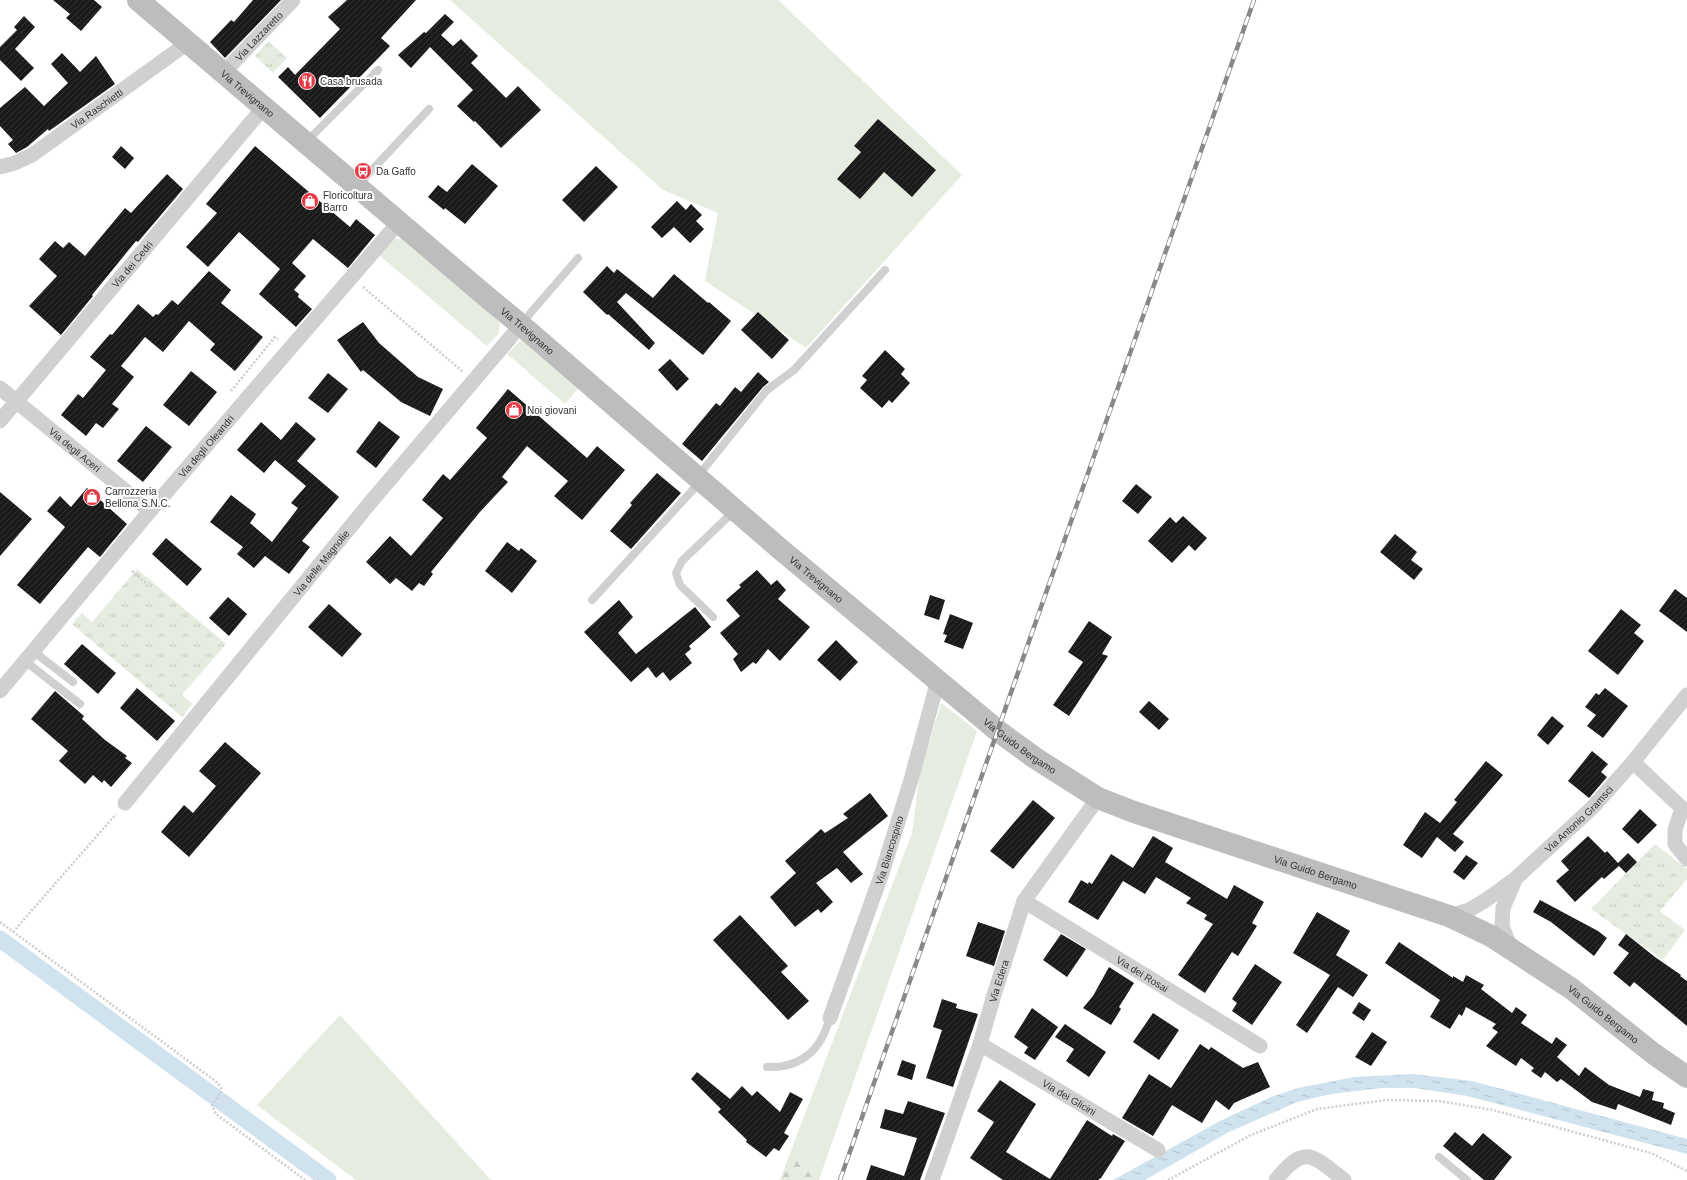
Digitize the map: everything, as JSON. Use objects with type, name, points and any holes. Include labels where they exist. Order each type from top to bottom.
[{"type":"main road","name":"Via Trevignano","points":[[138,0],[521,325],[736,510],[938,680]]},
{"type":"main road","name":"Via Guido Bergamo","points":[[938,680],[1018,746],[1098,798],[1134,812],[1449,916],[1491,936],[1572,989],[1654,1054],[1687,1077]]},
{"type":"street","name":"Via Lazzaretto","points":[[224,72],[294,0]]},
{"type":"street","name":"Via Raschietti","points":[[0,167],[15,163],[32,155],[189,42]]},
{"type":"street","name":"Via dei Cedri","points":[[0,421],[264,107]]},
{"type":"street","name":"Via degli Oleandri","points":[[0,692],[150,511],[399,222]]},
{"type":"street","name":"Via delle Magnolie","points":[[125,803],[369,504],[521,325]]},
{"type":"street","name":"Via degli Aceri","points":[[0,388],[150,511]]},
{"type":"street","name":"Via Biancospino","points":[[830,1018],[882,872],[911,780],[938,680]]},
{"type":"street","name":"Via Antonio Gramsci","points":[[1449,916],[1469,910],[1486,900],[1515,879],[1593,807],[1633,762],[1687,695]]},
{"type":"street","points":[[1633,762],[1684,808],[1675,830],[1676,844],[1687,859]]},
{"type":"street","name":"Via Edera","points":[[932,1180],[980,1044],[1024,901],[1098,798]]},
{"type":"street","points":[[1511,949],[1502,926],[1503,908],[1515,879]]},
{"type":"street","name":"Via dei Rosai","points":[[1024,901],[1260,1046]]},
{"type":"street","name":"Via dei Glicini","points":[[980,1044],[1158,1150]]},
{"type":"street","points":[[1276,1180],[1284,1169],[1296,1159],[1305,1156],[1315,1158],[1344,1180]]},
{"type":"lane","points":[[305,143],[378,70]]},
{"type":"lane","points":[[357,186],[429,109]]},
{"type":"lane","points":[[521,325],[578,258]]},
{"type":"lane","points":[[592,600],[700,479],[767,390],[794,370],[885,270]]},
{"type":"lane","points":[[713,617],[680,585],[676,573],[682,561],[736,510]]},
{"type":"lane","points":[[29,656],[73,682]]},
{"type":"lane","points":[[29,656],[80,704]]},
{"type":"lane","points":[[767,1067],[781,1068],[805,1058],[821,1040],[830,1018]]},
{"type":"lane","points":[[1438,1156],[1467,1180]]},
{"type":"path","points":[[363,287],[474,381]]},
{"type":"path","points":[[132,571],[146,583]]},
{"type":"path","points":[[14,932],[125,803]]},
{"type":"path","points":[[0,922],[218,1083],[221,1086],[221,1093],[212,1106],[213,1111],[221,1119],[305,1180]]},
{"type":"path","points":[[1168,1180],[1251,1135],[1317,1109],[1386,1100],[1439,1101],[1493,1110],[1651,1153],[1687,1171]]},
{"type":"green space","points":[[450,0],[778,0],[962,175],[806,348],[705,281],[718,213],[663,190]]},
{"type":"green space","points":[[268,41],[287,58],[273,73],[255,56]]},
{"type":"green space","points":[[406,237],[500,317],[499,333],[487,346],[379,255],[392,240]]},
{"type":"green space","points":[[524,337],[580,386],[565,404],[507,354]]},
{"type":"green space","points":[[137,569],[226,644],[182,695],[193,704],[182,717],[72,624],[82,613],[92,622]]},
{"type":"green space","points":[[941,703],[977,731],[822,1171],[789,1156],[912,833],[920,773]]},
{"type":"green space","points":[[1655,844],[1687,869],[1687,879],[1660,911],[1685,930],[1663,960],[1591,909]]},
{"type":"green space","points":[[340,1015],[491,1180],[356,1180],[257,1105]]},
{"type":"green space","points":[[789,1156],[822,1171],[819,1180],[780,1180]]},
{"type":"water","points":[[1413,1074],[1472,1081],[1687,1139],[1687,1154],[1467,1096],[1415,1088],[1383,1088],[1331,1094],[1297,1102],[1229,1132],[1145,1180],[1113,1180],[1220,1121],[1271,1097],[1298,1088],[1354,1077]]},
{"type":"building","points":[[53,0],[94,0],[102,7],[81,31],[66,18],[70,14]]},
{"type":"building","points":[[253,0],[281,0],[225,58],[210,42],[231,20],[234,22]]},
{"type":"building","points":[[347,0],[416,0],[381,38],[390,46],[320,118],[278,77],[288,67],[295,75],[340,29],[328,17]]},
{"type":"building","points":[[445,14],[454,22],[441,35],[453,46],[461,39],[478,56],[471,63],[506,98],[518,86],[541,110],[501,148],[475,121],[474,122],[457,106],[473,90],[430,47],[411,68],[398,55],[424,32],[426,33]]},
{"type":"building","points":[[24,16],[35,27],[15,49],[34,68],[21,81],[0,60],[0,47],[17,30],[14,27]]},
{"type":"building","points":[[62,53],[80,72],[96,56],[115,84],[49,131],[48,129],[27,147],[16,153],[8,144],[13,140],[0,126],[0,108],[25,87],[44,106],[68,83],[51,64]]},
{"type":"building","points":[[878,119],[936,170],[912,197],[884,172],[860,199],[837,179],[861,152],[854,146]]},
{"type":"building","points":[[121,146],[134,158],[125,169],[112,157]]},
{"type":"building","points":[[255,146],[350,227],[356,219],[375,235],[348,268],[313,239],[292,263],[306,276],[294,290],[299,294],[298,297],[312,309],[296,327],[259,294],[280,269],[239,232],[208,267],[186,247],[217,213],[206,204]]},
{"type":"building","points":[[472,164],[498,186],[465,224],[428,197],[438,185],[447,192]]},
{"type":"building","points":[[596,166],[618,187],[584,222],[562,200]]},
{"type":"building","points":[[167,174],[183,189],[138,242],[136,241],[61,335],[29,306],[57,276],[39,259],[55,241],[63,248],[69,242],[85,256],[125,208],[131,213]]},
{"type":"building","points":[[677,201],[686,210],[691,204],[702,215],[696,221],[704,229],[690,243],[674,227],[662,238],[651,227]]},
{"type":"building","points":[[607,266],[614,273],[617,269],[653,298],[674,274],[731,321],[703,355],[626,293],[617,302],[655,343],[649,350],[608,314],[607,315],[583,292]]},
{"type":"building","points":[[209,271],[231,290],[221,303],[263,337],[235,371],[210,350],[215,344],[189,321],[163,352],[145,337],[121,366],[134,377],[112,404],[119,409],[103,428],[96,423],[86,436],[61,415],[78,394],[83,398],[106,370],[90,357],[110,334],[112,335],[138,304],[153,317],[156,314],[158,315],[172,300],[178,305]]},
{"type":"building","points":[[758,312],[789,340],[772,359],[741,330]]},
{"type":"building","points":[[363,322],[379,343],[418,377],[443,389],[430,416],[401,402],[363,370],[361,372],[337,340]]},
{"type":"building","points":[[885,350],[905,369],[901,374],[910,383],[892,403],[889,400],[882,408],[860,388],[867,380],[862,376]]},
{"type":"building","points":[[670,359],[689,379],[677,391],[658,370]]},
{"type":"building","points":[[191,371],[217,392],[189,426],[163,405]]},
{"type":"building","points":[[758,372],[769,382],[763,387],[702,461],[682,444],[716,403],[720,406],[735,387],[741,392]]},
{"type":"building","points":[[328,373],[348,389],[328,413],[308,398]]},
{"type":"building","points":[[508,389],[587,458],[597,446],[625,470],[582,520],[554,496],[568,481],[527,446],[502,477],[508,482],[479,513],[431,572],[433,574],[424,586],[419,583],[412,591],[396,578],[390,584],[366,562],[390,536],[411,556],[443,518],[422,500],[443,474],[450,480],[487,438],[476,428]]},
{"type":"building","points":[[379,421],[400,437],[376,468],[356,452]]},
{"type":"building","points":[[261,422],[281,440],[296,422],[316,439],[297,461],[339,497],[302,541],[310,547],[289,574],[265,556],[254,568],[237,554],[243,547],[210,522],[231,495],[256,514],[250,523],[272,542],[298,508],[291,503],[306,486],[275,460],[264,473],[237,450]]},
{"type":"building","points":[[146,426],[172,447],[143,482],[117,461]]},
{"type":"building","points":[[657,473],[681,493],[631,549],[610,531],[632,505],[630,503]]},
{"type":"building","points":[[1136,484],[1152,497],[1138,514],[1122,501]]},
{"type":"building","points":[[87,488],[127,524],[100,557],[88,547],[40,604],[17,585],[65,527],[47,511],[60,496],[71,507]]},
{"type":"building","points":[[0,492],[32,519],[0,556]]},
{"type":"building","points":[[1183,516],[1207,538],[1195,551],[1189,545],[1172,563],[1148,541],[1170,517],[1176,523]]},
{"type":"building","points":[[1395,534],[1417,552],[1411,560],[1423,569],[1414,580],[1380,552]]},
{"type":"building","points":[[166,538],[202,569],[187,586],[152,554]]},
{"type":"building","points":[[507,542],[519,551],[521,548],[537,561],[512,593],[485,571]]},
{"type":"building","points":[[757,570],[771,585],[777,580],[786,590],[778,599],[810,627],[780,661],[768,649],[756,664],[753,662],[741,672],[733,659],[738,654],[720,633],[740,616],[726,600],[741,587],[739,585]]},
{"type":"building","points":[[1675,589],[1687,598],[1687,632],[1659,611]]},
{"type":"building","points":[[930,595],[945,600],[939,620],[924,615]]},
{"type":"building","points":[[228,597],[247,614],[229,636],[209,618]]},
{"type":"building","points":[[619,600],[633,617],[618,633],[636,654],[695,607],[711,627],[689,646],[691,649],[685,654],[692,663],[670,681],[663,672],[656,678],[648,667],[631,682],[584,632]]},
{"type":"building","points":[[329,604],[362,634],[342,657],[308,627]]},
{"type":"building","points":[[1621,609],[1641,625],[1634,633],[1644,641],[1618,675],[1588,651]]},
{"type":"building","points":[[950,614],[973,623],[963,649],[944,642],[947,635],[943,634]]},
{"type":"building","points":[[1089,621],[1112,637],[1102,654],[1108,656],[1069,716],[1053,705],[1083,662],[1068,652]]},
{"type":"building","points":[[836,640],[858,662],[840,681],[817,660]]},
{"type":"building","points":[[82,644],[116,673],[98,694],[64,664]]},
{"type":"building","points":[[137,688],[175,721],[157,741],[120,708]]},
{"type":"building","points":[[1605,688],[1628,706],[1603,738],[1587,726],[1596,715],[1585,707],[1596,693],[1599,695]]},
{"type":"building","points":[[55,691],[84,716],[82,719],[105,740],[127,756],[125,758],[132,763],[111,787],[104,780],[102,783],[93,775],[85,784],[59,761],[68,751],[31,719]]},
{"type":"building","points":[[1149,701],[1169,719],[1159,730],[1139,712]]},
{"type":"building","points":[[1552,716],[1564,726],[1548,745],[1537,735]]},
{"type":"building","points":[[225,742],[261,773],[189,857],[161,832],[184,805],[193,813],[216,786],[199,771]]},
{"type":"building","points":[[1592,751],[1608,764],[1601,772],[1607,777],[1589,798],[1568,781]]},
{"type":"building","points":[[1486,761],[1503,775],[1453,834],[1464,842],[1455,852],[1437,837],[1422,858],[1403,845],[1425,812],[1440,823],[1457,802],[1454,800]]},
{"type":"building","points":[[870,793],[888,816],[843,852],[863,874],[851,883],[837,868],[816,883],[833,902],[821,913],[818,909],[795,927],[770,897],[796,873],[785,861],[821,829],[825,833],[848,818],[843,814]]},
{"type":"building","points":[[1033,800],[1055,818],[1013,869],[990,851]]},
{"type":"building","points":[[1640,809],[1657,825],[1638,844],[1622,829]]},
{"type":"building","points":[[1153,836],[1173,848],[1165,862],[1227,899],[1234,885],[1264,902],[1252,923],[1257,926],[1238,956],[1232,952],[1205,993],[1178,975],[1213,924],[1204,919],[1207,915],[1186,903],[1191,898],[1156,877],[1145,894],[1123,881],[1098,920],[1068,902],[1081,880],[1088,884],[1089,882],[1092,884],[1111,854],[1133,868]]},
{"type":"building","points":[[1588,836],[1605,853],[1607,851],[1618,863],[1628,853],[1637,862],[1626,873],[1619,866],[1604,879],[1602,877],[1575,902],[1556,881],[1569,870],[1561,861]]},
{"type":"building","points":[[1466,855],[1478,863],[1464,880],[1453,872]]},
{"type":"building","points":[[1540,900],[1598,931],[1607,938],[1594,956],[1551,922],[1533,912]]},
{"type":"building","points":[[1317,912],[1350,931],[1336,955],[1368,975],[1353,997],[1338,987],[1307,1033],[1296,1025],[1330,975],[1293,953]]},
{"type":"building","points":[[740,915],[788,966],[781,972],[809,1001],[788,1020],[713,940]]},
{"type":"building","points":[[978,922],[1005,931],[994,966],[966,956]]},
{"type":"building","points":[[1061,934],[1086,949],[1067,977],[1043,960]]},
{"type":"building","points":[[1626,934],[1687,981],[1687,1026],[1634,982],[1630,987],[1613,973],[1629,953],[1618,945]]},
{"type":"building","points":[[1399,942],[1453,978],[1453,976],[1463,982],[1466,975],[1484,985],[1481,989],[1512,1013],[1516,1007],[1527,1015],[1521,1023],[1552,1044],[1556,1037],[1567,1045],[1557,1057],[1579,1076],[1585,1067],[1609,1085],[1640,1097],[1643,1089],[1654,1092],[1652,1100],[1664,1103],[1663,1108],[1675,1113],[1671,1125],[1618,1104],[1616,1110],[1592,1102],[1561,1079],[1557,1082],[1545,1072],[1541,1078],[1531,1071],[1534,1068],[1521,1058],[1516,1066],[1486,1046],[1498,1032],[1492,1028],[1496,1024],[1466,1007],[1462,1016],[1459,1014],[1450,1029],[1430,1017],[1440,1000],[1385,963]]},
{"type":"building","points":[[1255,964],[1282,982],[1252,1025],[1232,1011],[1237,1003],[1232,999]]},
{"type":"building","points":[[1109,967],[1134,983],[1119,1007],[1121,1009],[1111,1025],[1083,1008],[1093,996]]},
{"type":"building","points":[[942,999],[957,1004],[956,1008],[978,1014],[953,1087],[926,1078],[942,1030],[933,1027]]},
{"type":"building","points":[[1359,1002],[1371,1010],[1364,1021],[1352,1013]]},
{"type":"building","points":[[1032,1008],[1058,1027],[1035,1060],[1024,1053],[1028,1047],[1014,1037]]},
{"type":"building","points":[[1153,1013],[1179,1030],[1159,1060],[1133,1042]]},
{"type":"building","points":[[1065,1024],[1106,1052],[1089,1077],[1066,1061],[1074,1049],[1055,1037]]},
{"type":"building","points":[[1372,1032],[1387,1042],[1371,1066],[1355,1057]]},
{"type":"building","points":[[1200,1044],[1209,1050],[1211,1047],[1243,1068],[1258,1062],[1270,1087],[1234,1103],[1229,1110],[1216,1100],[1202,1123],[1172,1105],[1153,1136],[1122,1118],[1149,1074],[1171,1088]]},
{"type":"building","points":[[902,1060],[916,1065],[912,1080],[897,1075]]},
{"type":"building","points":[[697,1072],[730,1099],[742,1086],[752,1096],[757,1091],[780,1112],[790,1092],[803,1099],[784,1133],[789,1136],[779,1151],[774,1148],[766,1157],[746,1142],[747,1140],[718,1112],[721,1109],[691,1079]]},
{"type":"building","points":[[1000,1080],[1036,1104],[1006,1152],[1050,1179],[1087,1120],[1112,1136],[1113,1134],[1125,1141],[1101,1178],[1098,1180],[1003,1180],[970,1158],[994,1122],[977,1111]]},
{"type":"building","points":[[908,1101],[945,1113],[920,1180],[866,1180],[871,1165],[904,1176],[917,1138],[880,1128],[885,1109],[903,1114]]},
{"type":"building","points":[[1455,1132],[1472,1146],[1483,1133],[1512,1157],[1494,1180],[1484,1180],[1443,1146]]},
{"type":"waterway","points":[[0,939],[328,1180]]},
{"type":"railway","points":[[840,1180],[1254,0]]},
{"type":"place","name":"Casa brusada","points":[[307,81]]},
{"type":"place","name":"Da Gaffo","points":[[363,171]]},
{"type":"place","name":"Floricoltura Barro","points":[[310,201]]},
{"type":"place","name":"Noi giovani","points":[[514,410]]},
{"type":"place","name":"Carrozzeria Bellona S.N.C.","points":[[92,497]]}]
